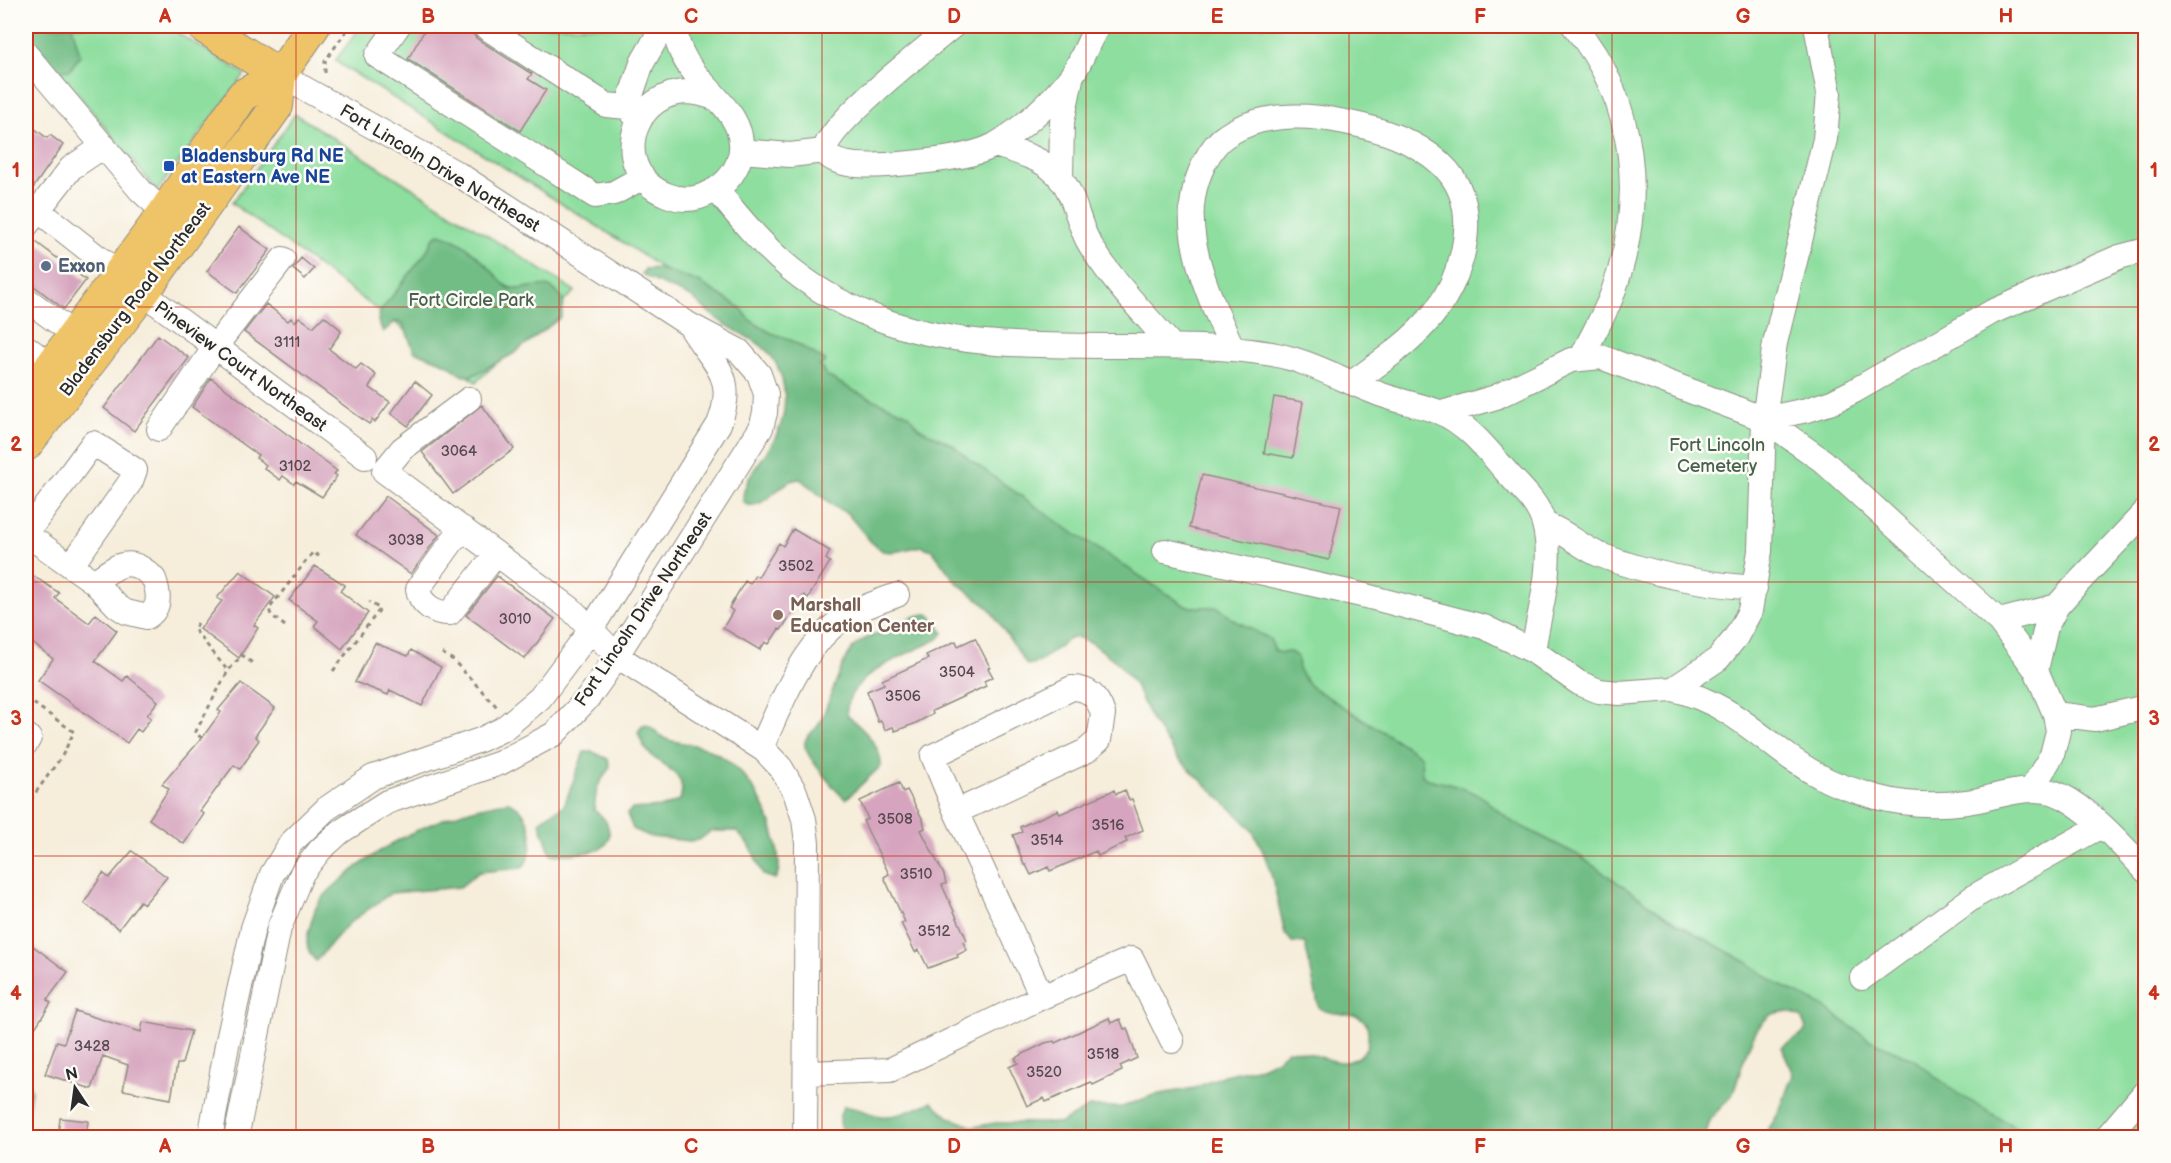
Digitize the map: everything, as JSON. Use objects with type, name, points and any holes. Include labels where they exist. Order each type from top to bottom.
[{"type":"main road","points":[[202,26],[280,75],[314,26]]},
{"type":"main road","name":"Bladensburg Road Northeast","points":[[26,445],[62,374],[74,334],[118,274],[175,222],[277,106],[280,75]]},
{"type":"main road","name":"Bladensburg Road Northeast","points":[[26,400],[62,374],[143,293],[175,222]]},
{"type":"street","points":[[398,26],[377,56],[595,196],[614,193],[643,177]]},
{"type":"street","points":[[483,26],[606,105],[633,113],[671,93],[700,92],[714,98]]},
{"type":"street","points":[[663,26],[642,63],[633,113],[635,160],[643,177],[653,187],[674,197],[703,197],[728,180],[737,167],[741,151],[736,123],[684,58],[675,26]]},
{"type":"street","points":[[953,26],[861,105],[826,141],[824,151],[828,158],[840,163],[880,165],[940,160],[995,146],[1047,105],[1071,76],[1098,26]]},
{"type":"street","points":[[1574,26],[1604,73],[1622,112],[1630,145],[1632,204],[1625,255],[1612,297],[1582,357]]},
{"type":"street","points":[[1673,689],[1718,658],[1736,636],[1750,611],[1755,588],[1760,551],[1764,419],[1775,343],[1819,173],[1829,114],[1825,61],[1816,26]]},
{"type":"street","points":[[26,54],[141,190],[175,222]]},
{"type":"street","name":"Fort Lincoln Drive Northeast","points":[[236,1137],[279,928],[302,873],[320,850],[340,832],[387,802],[500,763],[554,734],[588,698],[617,656],[761,428],[765,413],[765,394],[759,374],[739,351],[688,324],[459,174],[280,75]]},
{"type":"street","points":[[1062,180],[1062,122],[1071,76]]},
{"type":"street","points":[[1233,349],[1202,272],[1192,223],[1193,198],[1201,171],[1212,151],[1225,135],[1247,125],[1279,116],[1318,117],[1390,133],[1421,149],[1442,164],[1458,189],[1464,208],[1467,232],[1461,263],[1449,290],[1433,315],[1408,342],[1353,382]]},
{"type":"street","points":[[32,218],[71,168],[104,146]]},
{"type":"street","points":[[995,146],[1029,156],[1058,175],[1087,239],[1101,261],[1134,306],[1172,346]]},
{"type":"street","points":[[741,151],[790,155],[824,151]]},
{"type":"street","points":[[716,189],[754,236],[783,265],[814,287],[889,322],[956,338],[1233,349],[1275,355],[1310,365],[1381,395],[1442,413],[1469,432],[1487,449],[1534,502],[1544,524],[1548,550],[1533,651]]},
{"type":"street","name":"Pineview Court Northeast","points":[[32,218],[118,274],[365,457]]},
{"type":"street","points":[[1764,419],[1832,402],[1992,312],[2120,257],[2145,250]]},
{"type":"street","points":[[159,429],[215,347],[283,259]]},
{"type":"street","points":[[26,299],[74,334]]},
{"type":"street","name":"Fort Lincoln Drive Northeast","points":[[210,1137],[227,1045],[253,928],[272,874],[291,843],[326,809],[373,777],[480,740],[503,729],[540,698],[590,631],[719,424],[727,405],[726,383],[718,365],[704,350],[688,324]]},
{"type":"street","points":[[26,347],[62,374]]},
{"type":"street","points":[[1442,413],[1496,397],[1571,360],[1582,357],[1601,357],[1764,419],[1823,460],[1999,621],[2036,670],[2055,714],[2058,731],[2052,755],[2031,790]]},
{"type":"street","points":[[469,399],[402,449],[384,471],[571,609],[590,631],[617,656],[760,747],[781,768],[798,800],[807,833],[805,1137]]},
{"type":"street","points":[[71,566],[131,481],[135,470],[93,443],[26,534],[71,566],[94,582]]},
{"type":"street","points":[[2036,670],[2046,627],[2057,606],[2145,511]]},
{"type":"street","points":[[1544,524],[1572,537],[1587,549],[1630,565],[1692,582],[1755,588]]},
{"type":"street","points":[[462,528],[418,589],[419,597],[439,614],[450,613],[453,610],[496,554]]},
{"type":"street","points":[[1165,551],[1366,596],[1484,627],[1533,651],[1579,683],[1599,691],[1619,693],[1673,689],[1697,695],[1730,711],[1825,779],[1878,797],[1909,803],[1943,804],[2031,790],[2059,795],[2101,826],[2145,871]]},
{"type":"street","points":[[760,747],[810,652],[831,628],[852,614],[897,595]]},
{"type":"street","points":[[1999,621],[2057,606]]},
{"type":"street","points":[[956,812],[1086,751],[1099,740],[1103,714],[1091,693],[1072,688],[933,756],[956,812],[1042,997]]},
{"type":"street","points":[[2055,714],[2095,719],[2145,707]]},
{"type":"street","points":[[26,735],[29,738],[26,743]]},
{"type":"street","points":[[1862,978],[1975,896],[2101,826]]},
{"type":"street","points":[[806,1074],[890,1070],[1042,997],[1132,960],[1172,1041]]},
{"type":"street","points":[[2106,1137],[2145,1091]]},
{"type":"path","points":[[326,73],[325,61],[351,26]]},
{"type":"path","points":[[285,626],[271,615],[269,609],[313,552],[320,557]]},
{"type":"path","points":[[333,671],[380,609],[369,602]]},
{"type":"path","points":[[198,623],[194,629],[228,671]]},
{"type":"path","points":[[442,653],[453,660],[501,712]]},
{"type":"path","points":[[202,738],[195,733],[228,671],[242,655],[255,665]]},
{"type":"path","points":[[26,698],[74,732],[62,756],[26,806]]},
{"type":"green space","points":[[26,26],[72,26],[80,55],[70,70],[58,71],[33,41],[26,38]]},
{"type":"green space","points":[[42,26],[166,26],[245,74],[157,191],[47,56]]},
{"type":"green space","name":"Fort Lincoln Cemetery","points":[[361,26],[2145,26],[2145,1137],[2008,1137],[792,388],[780,351],[744,324],[624,243],[335,61]]},
{"type":"green space","name":"Fort Circle Park","points":[[295,114],[575,291],[476,382],[232,203]]},
{"type":"green space","points":[[439,234],[469,249],[506,286],[513,289],[535,286],[550,287],[564,302],[561,317],[513,354],[472,376],[463,376],[447,364],[414,351],[403,323],[395,322],[383,332],[378,321],[380,312],[425,254],[434,237]]},
{"type":"green space","points":[[658,268],[699,282],[741,308],[751,321],[771,333],[789,339],[826,361],[820,366],[827,376],[858,393],[908,414],[919,428],[953,445],[970,460],[1069,530],[1187,607],[1218,607],[1234,620],[1270,639],[1275,651],[1290,652],[1298,657],[1299,671],[1310,686],[1417,753],[1421,757],[1422,775],[1428,779],[1460,787],[1479,795],[1511,821],[1576,854],[1681,926],[1748,963],[1779,985],[1821,1005],[1870,1040],[1913,1059],[1958,1094],[2032,1137],[1760,1137],[1777,1116],[1793,1075],[1782,1047],[1802,1035],[1806,1029],[1801,1017],[1786,1012],[1773,1014],[1763,1022],[1755,1034],[1734,1091],[1713,1115],[1706,1137],[841,1137],[840,1115],[843,1107],[887,1116],[901,1114],[932,1102],[949,1117],[973,1127],[995,1123],[1061,1123],[1089,1107],[1122,1107],[1154,1095],[1195,1088],[1224,1075],[1261,1067],[1276,1060],[1288,1050],[1340,1062],[1350,1061],[1359,1057],[1367,1047],[1366,1023],[1354,1015],[1327,1012],[1319,1008],[1305,943],[1292,942],[1285,933],[1272,877],[1256,838],[1249,826],[1178,758],[1152,721],[1135,685],[1118,663],[1092,643],[1077,637],[1070,638],[1039,662],[1027,665],[989,608],[956,582],[932,550],[921,546],[894,552],[883,551],[871,542],[847,513],[835,507],[800,479],[786,484],[761,503],[747,505],[743,501],[746,484],[772,444],[781,425],[785,400],[781,375],[776,363],[759,344],[721,322],[691,297],[642,274],[645,269]]},
{"type":"green space","points":[[928,614],[936,621],[943,633],[938,639],[895,659],[866,677],[855,688],[849,701],[847,715],[875,745],[881,766],[846,799],[811,758],[805,746],[806,739],[819,724],[845,660],[856,645],[910,618]]},
{"type":"green space","points":[[643,725],[650,727],[666,739],[713,752],[739,771],[759,798],[772,828],[779,862],[775,879],[763,875],[750,846],[736,831],[711,831],[699,840],[690,841],[651,837],[633,829],[627,814],[632,809],[664,807],[680,800],[682,791],[675,774],[648,752],[638,732]]},
{"type":"green space","points":[[584,752],[593,752],[608,759],[610,767],[597,787],[594,810],[606,822],[609,832],[608,840],[597,850],[578,854],[551,855],[540,823],[543,818],[564,806]]},
{"type":"green space","points":[[508,802],[516,806],[528,821],[530,851],[522,868],[479,872],[460,887],[391,893],[348,924],[316,961],[312,957],[307,939],[316,908],[326,893],[357,867],[396,841],[440,820],[485,806]]},
{"type":"green space","points":[[26,1075],[31,1090],[26,1119]]},
{"type":"building","points":[[427,26],[468,26],[476,38],[532,74],[528,79],[546,90],[520,131],[408,59]]},
{"type":"building","points":[[26,122],[47,138],[50,135],[63,145],[26,198]]},
{"type":"building","points":[[239,227],[270,250],[237,293],[207,271]]},
{"type":"building","name":"Exxon","points":[[36,242],[86,280],[64,309],[34,286],[26,285],[26,255]]},
{"type":"building","points":[[301,258],[314,269],[305,279],[293,269]]},
{"type":"building","points":[[266,304],[288,321],[291,318],[295,322],[299,317],[313,327],[324,316],[340,329],[341,332],[329,349],[356,369],[361,364],[376,375],[369,387],[390,402],[375,422],[372,420],[369,424],[244,332]]},
{"type":"building","points":[[158,335],[189,358],[134,431],[104,408]]},
{"type":"building","points":[[211,378],[337,471],[334,474],[337,476],[322,497],[296,481],[294,484],[283,476],[280,480],[264,468],[266,465],[256,458],[258,455],[192,407]]},
{"type":"building","points":[[415,381],[432,395],[408,426],[391,413]]},
{"type":"building","points":[[1274,397],[1303,402],[1293,458],[1264,453]]},
{"type":"building","points":[[482,405],[514,449],[453,494],[422,452]]},
{"type":"building","points":[[1202,475],[1341,506],[1329,560],[1189,528]]},
{"type":"building","points":[[386,496],[439,535],[411,574],[356,535]]},
{"type":"building","points":[[793,529],[830,551],[826,559],[830,562],[808,598],[804,595],[781,630],[779,629],[769,644],[765,642],[760,650],[723,628],[733,611],[729,608],[745,581],[750,584],[755,575],[758,577],[779,543],[783,546]]},
{"type":"building","points":[[315,566],[345,585],[340,591],[368,613],[342,649],[314,626],[318,621],[289,600]]},
{"type":"building","points":[[26,571],[59,593],[55,598],[89,623],[96,614],[117,631],[95,661],[123,681],[127,676],[158,701],[147,715],[151,718],[141,732],[137,729],[127,743],[38,680],[53,659],[26,638]]},
{"type":"building","points":[[240,571],[275,597],[254,625],[258,628],[239,658],[200,629],[222,601],[217,598]]},
{"type":"building","points":[[497,576],[555,619],[525,659],[466,615]]},
{"type":"building","points":[[975,638],[993,677],[984,681],[986,686],[932,711],[933,714],[914,724],[895,731],[893,727],[885,730],[881,721],[878,722],[867,691],[884,684],[882,680],[928,659],[926,655],[956,641],[958,646]]},
{"type":"building","points":[[375,643],[408,656],[411,650],[441,667],[422,706],[390,690],[388,695],[355,682]]},
{"type":"building","points":[[241,683],[275,708],[255,736],[259,740],[250,755],[240,769],[234,765],[200,811],[204,814],[184,844],[149,819],[169,789],[162,784],[202,738],[221,712],[218,710]]},
{"type":"building","points":[[899,783],[903,792],[907,790],[923,820],[925,828],[921,830],[944,875],[946,884],[942,885],[967,940],[963,942],[967,950],[957,955],[958,957],[928,968],[919,950],[915,952],[901,923],[905,922],[884,877],[889,874],[863,821],[868,819],[860,801]]},
{"type":"building","points":[[1114,790],[1116,794],[1125,790],[1129,800],[1132,799],[1143,830],[1125,838],[1127,842],[1098,856],[1096,851],[1050,871],[1048,867],[1031,875],[1024,865],[1013,835],[1022,832],[1020,827],[1058,810],[1060,814]]},
{"type":"building","points":[[132,851],[167,877],[144,904],[140,901],[119,929],[84,903],[103,873],[109,878]]},
{"type":"building","points":[[33,946],[68,972],[47,1000],[51,1003],[26,1042],[26,957]]},
{"type":"building","points":[[75,1011],[141,1032],[143,1022],[191,1031],[182,1064],[177,1064],[171,1099],[123,1090],[128,1065],[103,1056],[92,1089],[45,1074],[57,1041],[64,1043]]},
{"type":"building","points":[[1109,1018],[1111,1023],[1120,1019],[1124,1029],[1127,1028],[1137,1058],[1120,1066],[1122,1071],[1093,1085],[1091,1082],[1046,1102],[1044,1098],[1027,1106],[1009,1067],[1018,1063],[1015,1058],[1045,1043],[1054,1041],[1055,1043]]},
{"type":"building","points":[[60,1118],[88,1121],[86,1137],[58,1137]]},
{"type":"place","name":"Bladensburg Rd NE at Eastern Ave NE","points":[[169,166]]},
{"type":"place","name":"Exxon","points":[[46,266]]},
{"type":"place","name":"Marshall Education Center","points":[[778,615]]}]
